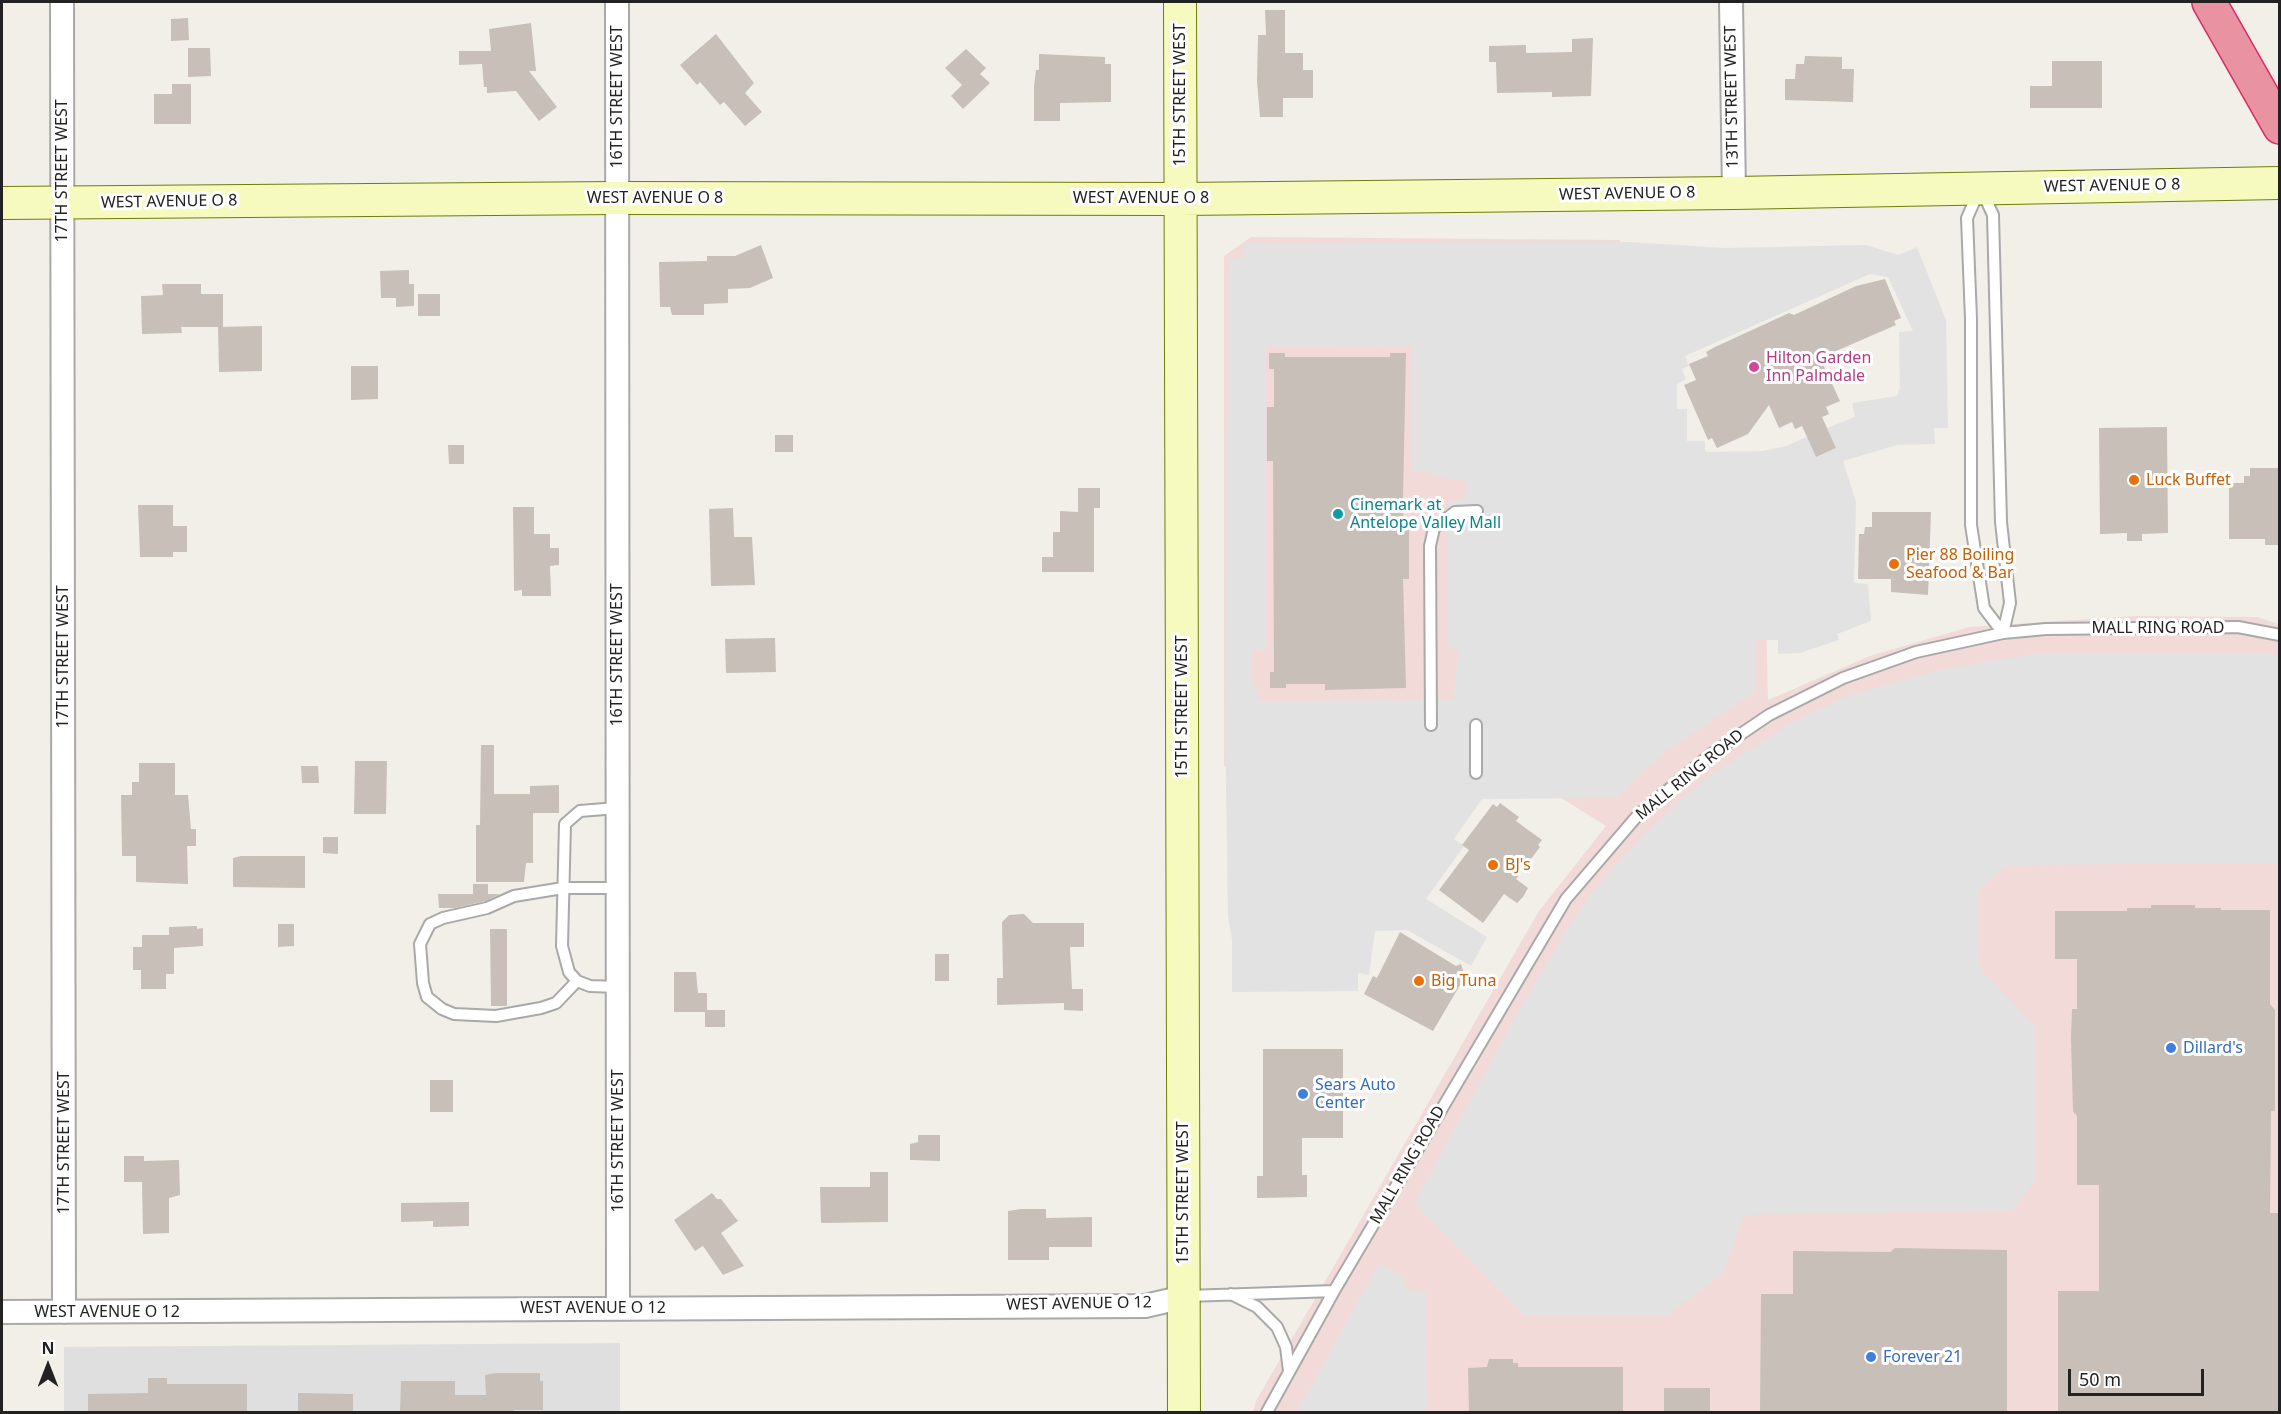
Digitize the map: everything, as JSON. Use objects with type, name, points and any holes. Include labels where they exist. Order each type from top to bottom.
[{"type":"highway","points":[[2209,2],[2276,121]]},
{"type":"street","name":"17TH STREET WEST","points":[[62,2],[64,1312]]},
{"type":"street","name":"16TH STREET WEST","points":[[617,2],[618,1308]]},
{"type":"street","name":"15TH STREET WEST","points":[[1180,2],[1184,1413]]},
{"type":"street","name":"13TH STREET WEST","points":[[1731,2],[1734,193]]},
{"type":"street","name":"WEST AVENUE O 8","points":[[2,203],[616,198],[1181,199],[1734,193],[2280,183]]},
{"type":"street","name":"WEST AVENUE O 12","points":[[2,1312],[1145,1306],[1184,1297]]},
{"type":"lane","points":[[1981,188],[1967,218],[1971,319],[1971,525],[1984,608],[2002,633]]},
{"type":"lane","points":[[1981,188],[1993,214],[2001,522],[2010,603],[2002,633]]},
{"type":"lane","points":[[1431,725],[1430,546],[1434,528],[1455,512],[1477,511]]},
{"type":"lane","name":"MALL RING ROAD","points":[[1267,1413],[1334,1291],[1566,899],[1638,815],[1723,745],[1769,715],[1843,678],[1916,652],[2002,633],[2046,629],[2238,627],[2280,635]]},
{"type":"lane","points":[[1476,725],[1476,773]]},
{"type":"lane","points":[[617,808],[580,811],[565,824],[562,888],[564,960],[569,972],[577,981],[590,986],[618,987]]},
{"type":"lane","points":[[577,981],[556,1003],[542,1008],[523,1013],[462,1016],[442,1009],[427,996],[423,983],[420,944],[430,924],[443,918],[487,908],[514,896],[562,888],[618,888]]},
{"type":"lane","points":[[1184,1297],[1228,1293],[1334,1291]]},
{"type":"lane","points":[[1228,1293],[1257,1307],[1277,1327],[1286,1347],[1289,1371]]},
{"type":"shaded area","points":[[1251,237],[1620,240],[1623,486],[1763,486],[1768,700],[1870,656],[1969,627],[2135,616],[2257,617],[2279,624],[2279,1412],[1253,1412],[1256,1401],[1539,911],[1606,826],[1510,766],[1224,766],[1224,256]]},
{"type":"shaded area","points":[[1629,242],[1725,248],[1866,245],[1898,255],[1917,247],[1946,320],[1948,428],[1934,428],[1935,444],[1897,445],[1843,461],[1856,502],[1854,583],[1868,584],[1871,621],[1837,634],[1839,640],[1800,653],[1778,654],[1778,640],[1755,640],[1756,691],[1670,749],[1635,778],[1618,798],[1482,799],[1454,839],[1464,846],[1426,899],[1487,937],[1471,966],[1407,930],[1375,931],[1369,975],[1358,973],[1358,991],[1232,992],[1232,940],[1228,916],[1225,722],[1230,258],[1243,258],[1243,243]],"holes":[[[1870,274],[1888,277],[1913,331],[1899,332],[1900,388],[1897,396],[1852,403],[1855,417],[1827,428],[1836,448],[1816,457],[1807,437],[1786,446],[1763,451],[1708,452],[1705,451],[1705,441],[1687,441],[1687,409],[1677,409],[1677,384],[1686,379],[1682,369],[1689,366],[1685,356]],[[1411,345],[1412,471],[1428,471],[1445,479],[1461,479],[1467,484],[1466,498],[1448,502],[1448,647],[1458,648],[1454,700],[1260,701],[1252,680],[1252,650],[1266,650],[1266,346]]]},
{"type":"shaded area","points":[[2036,654],[2272,654],[2280,657],[2279,863],[2007,865],[1981,887],[1977,898],[1977,952],[1981,969],[2035,1026],[2036,1180],[2012,1210],[1744,1215],[1723,1274],[1666,1316],[1524,1315],[1414,1203],[1528,995],[1569,926],[1593,891],[1645,833],[1708,777],[1789,724],[1850,695],[1940,670]]},
{"type":"shaded area","points":[[1379,1263],[1404,1277],[1405,1290],[1425,1291],[1427,1412],[1297,1412]]},
{"type":"shaded area","points":[[620,1343],[620,1412],[64,1412],[64,1347]]},
{"type":"building","points":[[1265,10],[1285,10],[1285,53],[1303,53],[1303,70],[1313,70],[1313,98],[1283,98],[1283,117],[1260,117],[1257,81],[1258,35],[1266,35]]},
{"type":"building","points":[[188,18],[189,40],[171,41],[171,19]]},
{"type":"building","points":[[531,23],[536,71],[529,71],[557,107],[539,121],[516,91],[487,93],[487,87],[484,87],[482,64],[459,65],[459,51],[491,51],[489,29]]},
{"type":"building","points":[[716,34],[754,83],[745,93],[762,112],[745,126],[724,102],[720,105],[700,82],[697,85],[680,65]]},
{"type":"building","points":[[1593,38],[1591,96],[1552,97],[1552,92],[1497,93],[1496,62],[1489,62],[1489,46],[1526,45],[1526,53],[1572,52],[1572,39]]},
{"type":"building","points":[[188,48],[210,48],[211,76],[188,77]]},
{"type":"building","points":[[966,49],[986,68],[980,74],[990,83],[963,109],[951,96],[962,85],[945,68]]},
{"type":"building","points":[[1039,54],[1105,57],[1105,64],[1111,64],[1111,102],[1060,103],[1060,121],[1034,121],[1034,86],[1036,70],[1039,70]]},
{"type":"building","points":[[1805,56],[1842,57],[1842,69],[1854,69],[1853,102],[1785,100],[1785,79],[1795,79],[1796,64],[1804,64]]},
{"type":"building","points":[[2052,61],[2102,61],[2102,108],[2030,108],[2030,86],[2052,86]]},
{"type":"building","points":[[172,84],[191,84],[191,124],[154,124],[154,94],[172,94]]},
{"type":"building","points":[[761,245],[773,278],[750,288],[728,289],[728,303],[704,304],[704,315],[672,315],[670,307],[660,307],[659,262],[707,261],[707,256],[735,256]]},
{"type":"building","points":[[409,270],[409,284],[414,284],[414,306],[396,307],[396,298],[381,298],[380,271]]},
{"type":"building","name":"Hilton Garden Inn Palmdale","points":[[1885,279],[1901,318],[1894,321],[1896,325],[1820,358],[1840,401],[1826,407],[1829,414],[1822,417],[1836,448],[1816,457],[1802,426],[1795,429],[1792,422],[1779,428],[1769,405],[1748,434],[1717,448],[1712,438],[1708,440],[1684,385],[1696,380],[1689,364],[1708,356],[1706,352],[1715,347],[1789,313],[1794,315],[1856,286]]},
{"type":"building","points":[[162,284],[201,284],[201,294],[223,294],[223,327],[181,327],[182,333],[142,334],[141,296],[163,295]]},
{"type":"building","points":[[418,294],[440,294],[440,316],[418,316]]},
{"type":"building","points":[[262,326],[262,371],[219,372],[218,327]]},
{"type":"building","name":"Cinemark at Antelope Valley Mall","points":[[1269,353],[1285,353],[1285,357],[1390,357],[1390,353],[1406,353],[1403,530],[1409,530],[1409,579],[1403,579],[1406,688],[1325,690],[1325,684],[1286,684],[1286,688],[1270,688],[1270,672],[1274,672],[1273,461],[1267,461],[1267,407],[1274,407],[1274,369],[1269,369]]},
{"type":"building","points":[[351,366],[378,366],[378,399],[351,400]]},
{"type":"building","name":"Luck Buffet","points":[[2167,427],[2168,533],[2142,534],[2142,541],[2127,541],[2127,533],[2100,534],[2099,428]]},
{"type":"building","points":[[775,435],[793,435],[793,452],[775,452]]},
{"type":"building","points":[[448,445],[464,445],[464,464],[449,464]]},
{"type":"building","points":[[2250,468],[2280,468],[2280,545],[2265,545],[2265,539],[2229,539],[2229,483],[2244,483],[2244,476],[2250,476]]},
{"type":"building","points":[[1078,488],[1100,488],[1100,508],[1094,508],[1094,572],[1042,572],[1042,557],[1053,557],[1053,532],[1060,532],[1060,511],[1078,512]]},
{"type":"building","points":[[138,505],[173,505],[173,526],[187,526],[187,552],[173,552],[173,557],[140,557]]},
{"type":"building","points":[[513,507],[534,507],[534,534],[550,534],[550,548],[559,548],[559,565],[550,566],[551,596],[522,596],[522,590],[514,591]]},
{"type":"building","points":[[733,508],[734,537],[752,537],[755,585],[711,586],[709,509]]},
{"type":"building","name":"Pier 88 Boiling Seafood & Bar","points":[[1872,512],[1931,512],[1928,595],[1891,592],[1891,579],[1858,579],[1859,534],[1864,534],[1865,527],[1872,527]]},
{"type":"building","points":[[775,638],[776,672],[726,673],[725,639]]},
{"type":"building","points":[[481,745],[494,745],[494,794],[530,794],[530,786],[559,785],[559,813],[533,813],[533,863],[526,863],[524,882],[476,882],[476,825],[480,825]]},
{"type":"building","points":[[355,761],[387,761],[386,814],[354,814]]},
{"type":"building","points":[[139,763],[175,763],[175,795],[188,795],[191,829],[196,829],[196,846],[187,846],[188,884],[136,882],[136,856],[122,856],[121,795],[132,795],[132,782],[139,782]]},
{"type":"building","points":[[301,766],[318,766],[319,783],[302,783]]},
{"type":"building","name":"BJ's","points":[[1500,803],[1519,817],[1516,821],[1542,840],[1538,845],[1540,847],[1516,879],[1528,888],[1523,897],[1517,903],[1504,894],[1483,923],[1439,890],[1469,850],[1462,845],[1493,804],[1497,807]]},
{"type":"building","points":[[323,837],[338,837],[338,854],[323,853]]},
{"type":"building","points":[[305,856],[305,888],[233,887],[233,858]]},
{"type":"building","points":[[473,884],[488,884],[488,894],[500,894],[485,901],[455,908],[439,908],[438,894],[473,894]]},
{"type":"building","points":[[2151,905],[2195,905],[2195,908],[2221,908],[2221,910],[2270,910],[2270,1004],[2275,1010],[2275,1111],[2271,1111],[2270,1213],[2280,1213],[2280,1413],[2058,1413],[2058,1291],[2099,1291],[2099,1185],[2077,1185],[2077,1116],[2073,1111],[2071,1038],[2072,1009],[2077,1009],[2077,959],[2055,959],[2055,911],[2127,911],[2127,908],[2151,908]]},
{"type":"building","points":[[1024,914],[1033,923],[1084,923],[1084,947],[1070,947],[1072,989],[1083,989],[1083,1011],[1064,1010],[1064,1003],[997,1005],[997,978],[1003,978],[1002,922],[1009,915]]},
{"type":"building","points":[[278,924],[294,924],[294,946],[278,947]]},
{"type":"building","points":[[197,926],[197,929],[203,928],[203,946],[174,948],[174,974],[166,974],[166,989],[141,989],[141,970],[133,970],[133,947],[142,947],[142,935],[169,935],[169,927]]},
{"type":"building","points":[[490,929],[507,929],[507,1006],[491,1006]]},
{"type":"building","name":"Big Tuna","points":[[1400,932],[1456,966],[1461,964],[1467,983],[1460,985],[1433,1031],[1364,994],[1373,976],[1377,978]]},
{"type":"building","points":[[935,954],[949,954],[949,981],[935,981]]},
{"type":"building","points":[[674,972],[696,972],[698,993],[707,993],[707,1010],[725,1010],[725,1027],[705,1027],[705,1012],[674,1012]]},
{"type":"building","name":"Sears Auto Center","points":[[1263,1049],[1343,1049],[1343,1138],[1302,1138],[1302,1175],[1307,1175],[1307,1197],[1257,1198],[1257,1176],[1263,1176]]},
{"type":"building","points":[[430,1080],[453,1080],[453,1112],[430,1112]]},
{"type":"building","points":[[918,1135],[940,1135],[940,1161],[910,1160],[910,1144],[918,1142]]},
{"type":"building","points":[[124,1156],[144,1156],[144,1161],[179,1160],[180,1195],[169,1198],[169,1233],[143,1234],[142,1182],[124,1182]]},
{"type":"building","points":[[870,1172],[888,1172],[888,1222],[821,1223],[820,1187],[870,1187]]},
{"type":"building","points":[[712,1193],[717,1199],[721,1199],[738,1221],[721,1233],[744,1266],[723,1275],[703,1246],[695,1251],[674,1220]]},
{"type":"building","points":[[469,1202],[469,1226],[433,1227],[433,1221],[401,1222],[401,1203]]},
{"type":"building","points":[[1046,1209],[1046,1218],[1092,1217],[1092,1247],[1049,1247],[1049,1260],[1008,1260],[1008,1211]]},
{"type":"building","points":[[1895,1248],[2007,1250],[2007,1413],[1760,1413],[1761,1294],[1793,1294],[1793,1251],[1890,1252]]},
{"type":"building","points":[[1489,1359],[1513,1359],[1513,1363],[1518,1363],[1518,1367],[1623,1367],[1623,1413],[1469,1413],[1468,1368],[1487,1367]]},
{"type":"building","points":[[540,1373],[540,1381],[543,1381],[543,1410],[514,1410],[514,1413],[400,1413],[401,1381],[455,1381],[455,1395],[486,1395],[485,1375]]},
{"type":"building","points":[[148,1378],[167,1378],[167,1384],[247,1384],[247,1413],[88,1413],[88,1394],[148,1393]]},
{"type":"building","points":[[1664,1388],[1710,1388],[1710,1413],[1664,1413]]},
{"type":"building","points":[[298,1393],[353,1394],[353,1413],[298,1413]]},
{"type":"place","name":"Hilton Garden Inn Palmdale","points":[[1754,367]]},
{"type":"place","name":"Luck Buffet","points":[[2134,480]]},
{"type":"place","name":"Cinemark at Antelope Valley Mall","points":[[1338,514]]},
{"type":"place","name":"Pier 88 Boiling Seafood & Bar","points":[[1894,564]]},
{"type":"place","name":"BJ's","points":[[1493,865]]},
{"type":"place","name":"Big Tuna","points":[[1419,981]]},
{"type":"place","name":"Dillard's","points":[[2171,1048]]},
{"type":"place","name":"Sears Auto Center","points":[[1303,1094]]},
{"type":"place","name":"Forever 21","points":[[1871,1357]]}]
